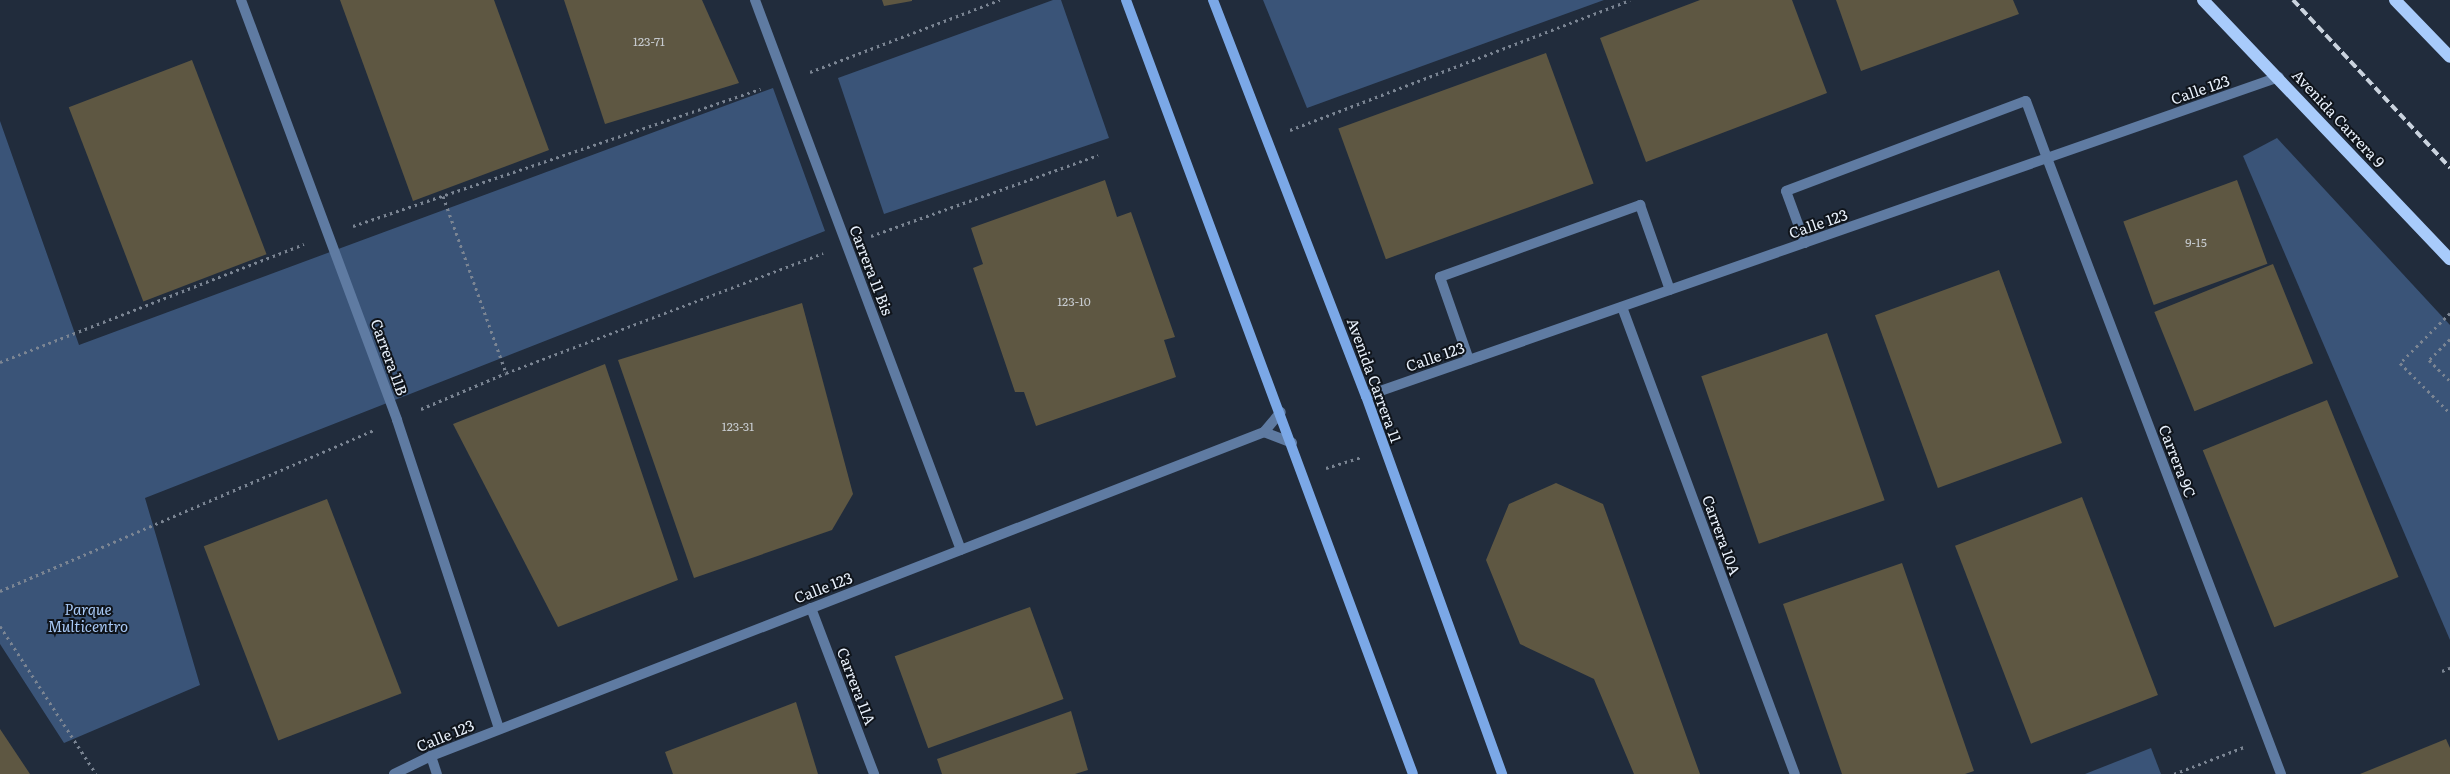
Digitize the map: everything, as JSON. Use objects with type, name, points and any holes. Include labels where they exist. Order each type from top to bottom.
[{"type":"main road","points":[[1126,0],[1304,474],[1413,774]]},
{"type":"main road","name":"Avenida Carrera 11","points":[[1213,0],[1366,396],[1502,774]]},
{"type":"main road","name":"Avenida Carrera 9","points":[[2203,0],[2279,77],[2450,259]]},
{"type":"main road","points":[[2396,0],[2450,57]]},
{"type":"street","name":"Carrera 11B","points":[[241,0],[397,420],[499,729]]},
{"type":"street","name":"Carrera 11 Bis","points":[[755,0],[961,550]]},
{"type":"street","name":"Calle 123","points":[[1366,396],[2279,77]]},
{"type":"street","name":"Carrera 9C","points":[[1806,243],[1786,190],[2026,101],[2282,774]]},
{"type":"street","points":[[1469,360],[1440,277],[1640,205],[1670,290]]},
{"type":"street","name":"Carrera 10A","points":[[1622,307],[1795,774]]},
{"type":"street","name":"Calle 123","points":[[394,774],[430,756],[1264,432],[1281,412]]},
{"type":"street","points":[[1264,432],[1292,442]]},
{"type":"street","name":"Carrera 11A","points":[[811,608],[874,774]]},
{"type":"street","points":[[430,756],[436,774]]},
{"type":"path","points":[[0,362],[328,234],[785,81],[1000,0]]},
{"type":"path","points":[[1266,138],[1630,0]]},
{"type":"path","points":[[0,591],[506,373],[846,244],[1098,155]]},
{"type":"path","points":[[443,196],[506,373]]},
{"type":"path","points":[[2450,313],[2400,363],[2450,413]]},
{"type":"path","points":[[2450,339],[2429,360],[2450,381]]},
{"type":"path","points":[[1304,474],[1385,449]]},
{"type":"path","points":[[0,626],[96,774]]},
{"type":"path","points":[[2442,672],[2450,668]]},
{"type":"path","points":[[2174,774],[2268,738]]},
{"type":"green space","points":[[1053,0],[1061,0],[1109,138],[884,214],[838,78]]},
{"type":"green space","points":[[1263,0],[1604,0],[1307,108]]},
{"type":"green space","name":"Parque Multicentro","points":[[773,88],[825,231],[145,498],[200,685],[64,743],[0,644],[0,121],[79,345]]},
{"type":"green space","points":[[2277,138],[2450,325],[2450,640],[2243,156]]},
{"type":"green space","points":[[2151,748],[2161,774],[2085,774]]},
{"type":"building","points":[[340,0],[494,0],[549,150],[413,201]]},
{"type":"building","points":[[564,0],[702,0],[739,83],[605,124]]},
{"type":"building","points":[[882,0],[912,0],[912,1],[884,6]]},
{"type":"building","points":[[1700,0],[1792,0],[1827,93],[1646,162],[1600,38]]},
{"type":"building","points":[[1836,0],[2013,0],[2019,14],[1861,71]]},
{"type":"building","points":[[1546,53],[1594,184],[1386,259],[1338,129]]},
{"type":"building","points":[[192,60],[267,254],[143,301],[69,107]]},
{"type":"building","points":[[1105,180],[1117,217],[1131,212],[1175,337],[1164,340],[1176,377],[1036,426],[1024,392],[1015,392],[973,268],[983,264],[971,228]]},
{"type":"building","points":[[2237,180],[2267,264],[2154,305],[2123,221]]},
{"type":"building","points":[[2273,264],[2313,363],[2194,411],[2154,312]]},
{"type":"building","points":[[1999,270],[2062,443],[1938,488],[1875,315]]},
{"type":"building","points":[[802,303],[853,494],[832,530],[694,578],[618,360]]},
{"type":"building","points":[[1827,333],[1885,500],[1759,544],[1701,376]]},
{"type":"building","points":[[605,364],[678,580],[558,627],[453,424]]},
{"type":"building","points":[[2327,400],[2399,577],[2274,627],[2203,450]]},
{"type":"building","points":[[1556,483],[1603,504],[1700,774],[1634,774],[1594,679],[1520,644],[1486,560],[1509,504]]},
{"type":"building","points":[[2082,497],[2158,695],[2031,744],[1955,546]]},
{"type":"building","points":[[327,499],[402,693],[278,740],[204,546]]},
{"type":"building","points":[[1902,563],[1974,771],[1965,774],[1842,774],[1783,604]]},
{"type":"building","points":[[1030,607],[1064,699],[928,748],[895,656]]},
{"type":"building","points":[[796,702],[818,774],[673,774],[665,752]]},
{"type":"building","points":[[1071,711],[1088,770],[1075,774],[942,774],[937,759]]},
{"type":"building","points":[[0,729],[30,774],[0,774]]},
{"type":"building","points":[[2446,739],[2450,748],[2450,774],[2360,774]]},
{"type":"railway","points":[[2293,0],[2450,168]]}]
